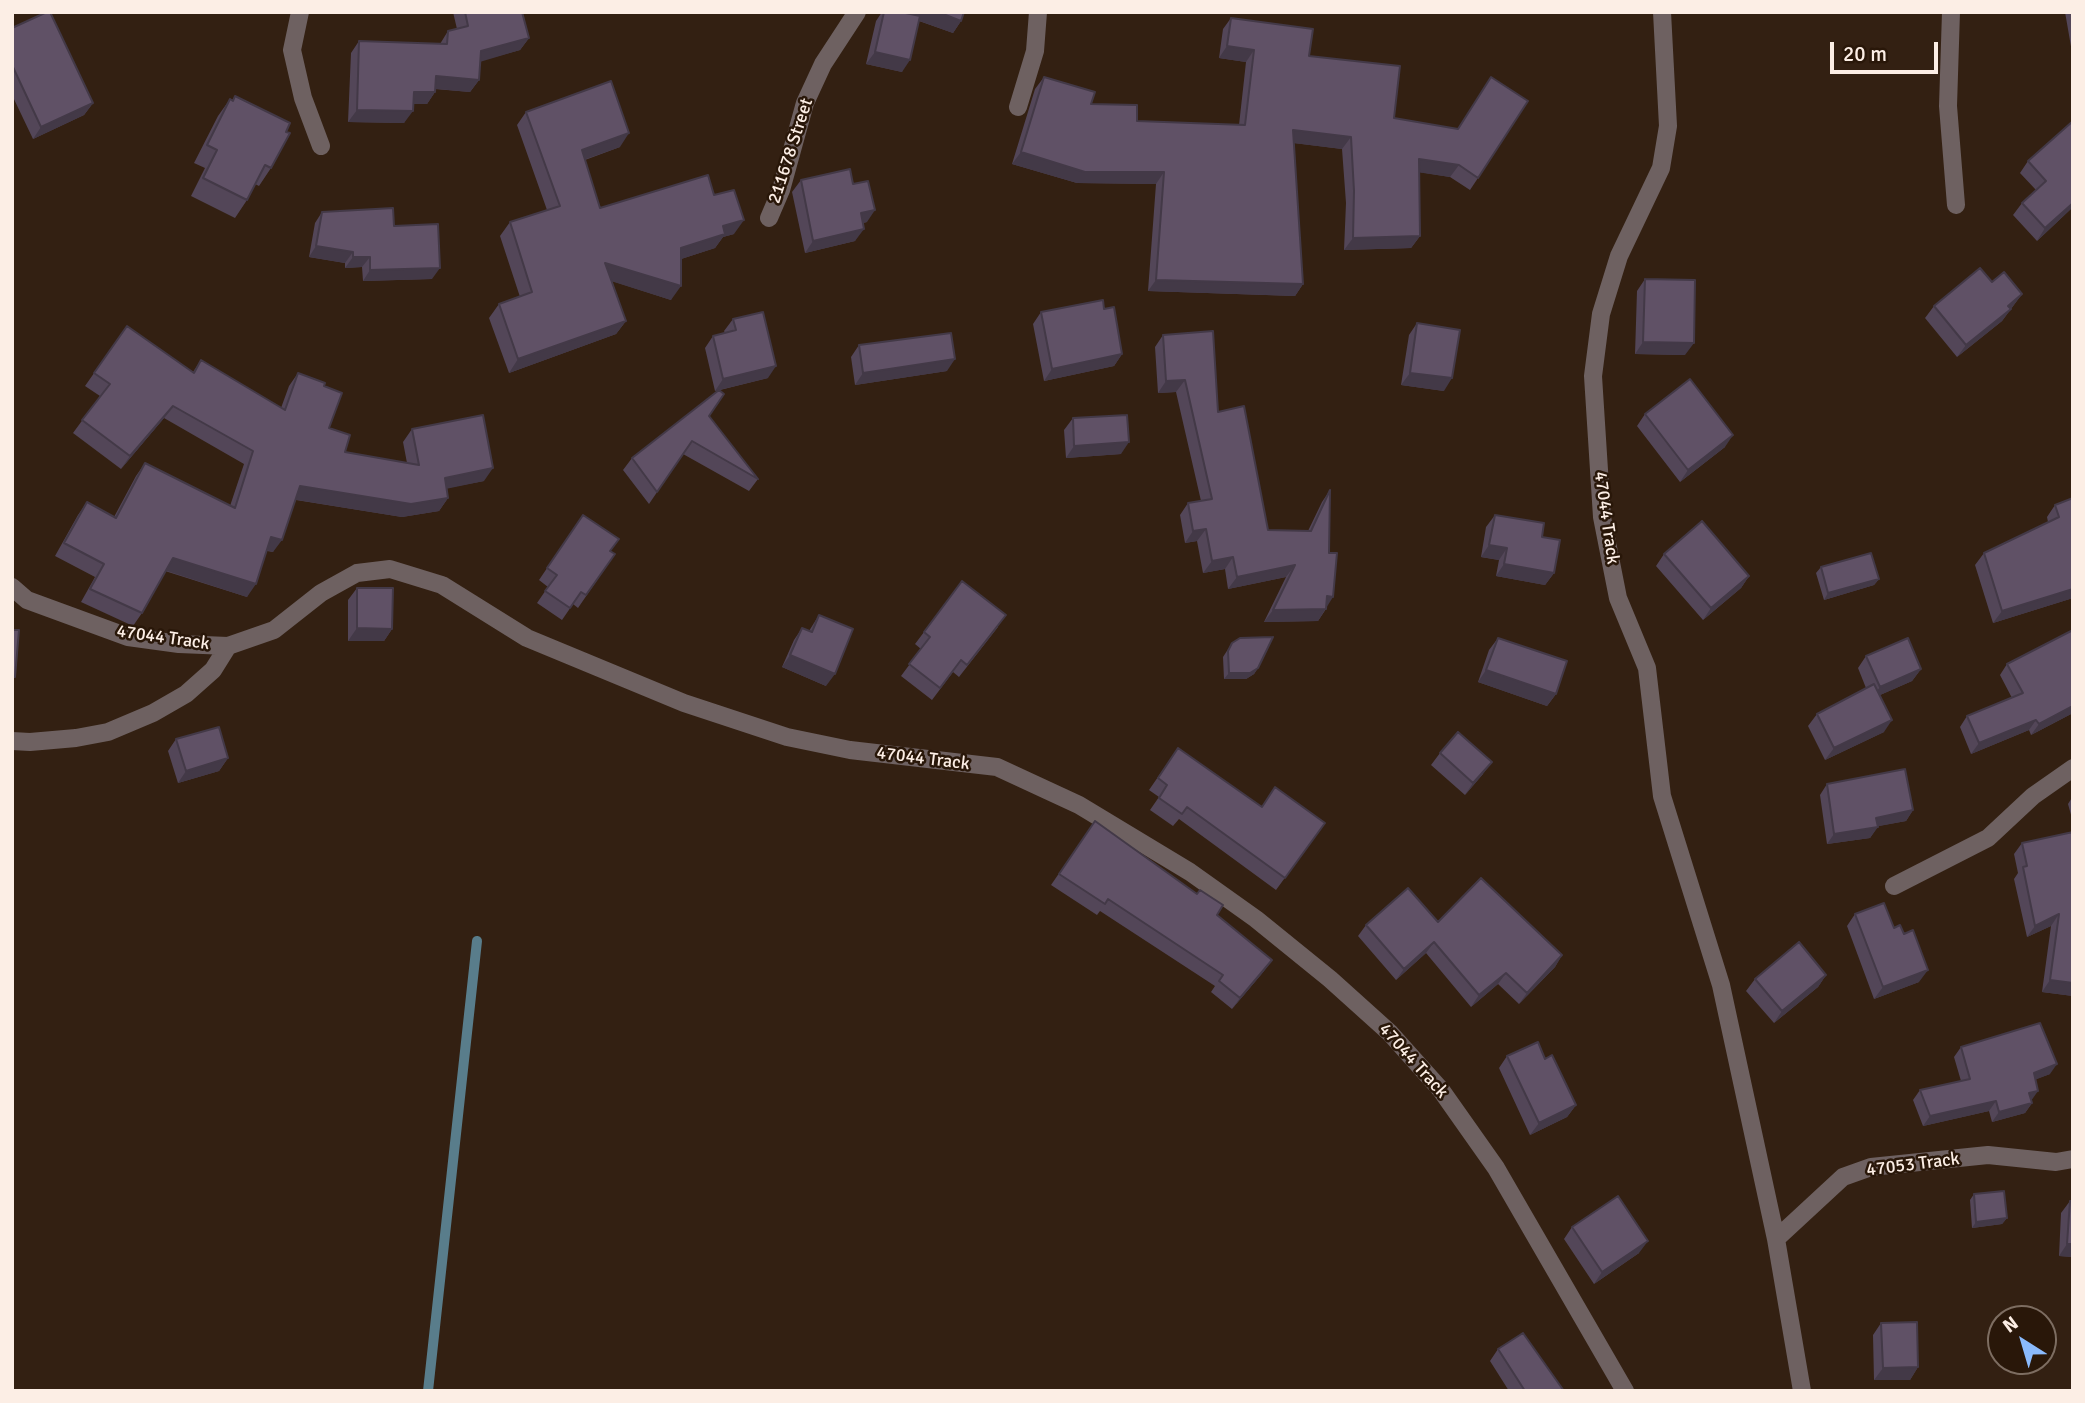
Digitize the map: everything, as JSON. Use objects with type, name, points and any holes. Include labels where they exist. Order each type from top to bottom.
[{"type":"street","points":[[300,12],[292,50],[303,97],[321,145]]},
{"type":"street","name":"211678 Street","points":[[769,218],[781,190],[805,103],[823,64],[857,12]]},
{"type":"street","points":[[1018,107],[1035,51],[1038,12]]},
{"type":"street","name":"47044 Track","points":[[1662,12],[1668,126],[1661,169],[1619,256],[1601,314],[1592,376],[1602,517],[1618,598],[1647,668],[1662,796],[1721,985],[1776,1239],[1802,1391]]},
{"type":"street","points":[[1951,12],[1948,106],[1956,205]]},
{"type":"street","name":"47044 Track","points":[[12,587],[38,605],[128,637],[180,644],[228,646],[274,630],[321,593],[357,573],[390,569],[442,585],[527,638],[684,703],[787,737],[850,750],[997,767],[1079,805],[1190,872],[1256,919],[1390,1033],[1441,1090],[1496,1168],[1625,1391]]},
{"type":"street","points":[[12,741],[76,738],[108,732],[153,713],[186,694],[213,670],[228,646]]},
{"type":"street","points":[[1894,886],[1988,838],[2033,796],[2073,768]]},
{"type":"street","name":"47053 Track","points":[[1776,1239],[1843,1177],[1871,1167],[1988,1155],[2056,1162],[2073,1158]]},
{"type":"building","points":[[50,12],[93,103],[41,127],[12,65],[12,28]]},
{"type":"building","points":[[465,12],[522,12],[529,38],[481,51],[479,80],[436,76],[435,92],[414,92],[413,111],[357,110],[359,41],[447,44],[448,31],[468,26]]},
{"type":"building","points":[[884,12],[920,16],[910,60],[875,52]]},
{"type":"building","points":[[938,12],[964,12],[961,21]]},
{"type":"building","points":[[1231,18],[1313,29],[1309,56],[1400,66],[1394,118],[1458,129],[1491,77],[1528,101],[1478,178],[1459,165],[1419,159],[1420,236],[1353,238],[1351,137],[1293,130],[1303,284],[1156,280],[1164,172],[1085,172],[1021,152],[1044,77],[1095,92],[1091,104],[1137,105],[1137,121],[1245,125],[1254,50],[1227,46]]},
{"type":"building","points":[[611,81],[629,133],[582,150],[600,208],[708,175],[714,195],[734,190],[744,220],[723,226],[725,234],[681,248],[681,286],[605,263],[626,321],[518,359],[499,304],[532,292],[510,222],[560,206],[526,112]]},
{"type":"building","points":[[235,96],[290,123],[286,132],[290,133],[271,168],[265,165],[247,200],[203,178],[217,150],[207,145],[230,99],[233,101]]},
{"type":"building","points":[[2073,121],[2073,203],[2045,228],[2022,203],[2046,181],[2028,161]]},
{"type":"building","points":[[850,169],[853,184],[868,181],[875,210],[861,213],[864,229],[813,241],[801,180]]},
{"type":"building","points":[[393,208],[394,226],[438,224],[440,268],[370,270],[370,257],[353,257],[353,252],[316,246],[322,212]]},
{"type":"building","points":[[1980,268],[1992,282],[2004,272],[2022,294],[2008,306],[2011,309],[1966,345],[1934,306]]},
{"type":"building","points":[[1645,279],[1695,280],[1694,343],[1643,342]]},
{"type":"building","points":[[1103,300],[1104,309],[1114,307],[1122,354],[1052,369],[1041,312]]},
{"type":"building","points":[[763,312],[776,366],[723,379],[713,336],[736,330],[733,319]]},
{"type":"building","points":[[1417,323],[1460,330],[1452,378],[1410,373]]},
{"type":"building","points":[[127,326],[194,373],[201,360],[285,410],[298,373],[325,383],[324,386],[342,393],[329,428],[350,435],[345,452],[419,465],[412,429],[483,415],[493,468],[445,478],[448,498],[411,504],[300,486],[282,540],[271,537],[256,584],[173,558],[142,613],[90,589],[104,564],[64,543],[87,502],[116,518],[145,463],[235,508],[253,451],[173,406],[130,456],[82,420],[110,384],[94,373]]},
{"type":"building","points":[[1213,331],[1218,412],[1244,406],[1268,530],[1311,531],[1330,490],[1329,553],[1337,553],[1333,597],[1327,596],[1326,609],[1273,610],[1295,565],[1237,577],[1233,557],[1212,561],[1206,529],[1193,531],[1188,503],[1212,499],[1185,380],[1166,381],[1163,335]]},
{"type":"building","points":[[951,333],[955,359],[863,373],[859,345]]},
{"type":"building","points":[[1690,379],[1733,435],[1688,470],[1645,414]]},
{"type":"building","points":[[719,390],[724,394],[709,416],[758,479],[692,441],[657,492],[632,458]]},
{"type":"building","points":[[1127,415],[1129,442],[1074,446],[1073,418]]},
{"type":"building","points":[[2073,498],[2073,589],[2002,611],[1984,553],[2059,517],[2055,505]]},
{"type":"building","points":[[583,515],[619,539],[610,551],[615,554],[586,595],[581,592],[570,608],[545,591],[557,575],[547,568]]},
{"type":"building","points":[[1495,515],[1544,523],[1542,537],[1560,540],[1554,573],[1504,564],[1507,548],[1489,545]]},
{"type":"building","points":[[1702,521],[1749,576],[1711,608],[1664,554]]},
{"type":"building","points":[[1871,553],[1879,579],[1828,593],[1821,567]]},
{"type":"building","points":[[962,581],[1006,615],[967,665],[961,660],[940,688],[909,664],[930,637],[924,632]]},
{"type":"building","points":[[357,588],[393,588],[392,629],[357,628]]},
{"type":"building","points":[[819,615],[853,629],[835,674],[790,655],[802,628],[812,632]]},
{"type":"building","points":[[12,630],[19,630],[15,677],[12,677]]},
{"type":"building","points":[[2073,630],[2073,706],[2039,724],[2036,720],[1979,743],[1967,716],[2023,693],[2007,664]]},
{"type":"building","points":[[1273,637],[1258,668],[1250,673],[1229,673],[1228,651],[1232,643],[1240,638]]},
{"type":"building","points":[[1498,638],[1567,661],[1556,694],[1486,670]]},
{"type":"building","points":[[1908,638],[1921,669],[1880,687],[1866,656]]},
{"type":"building","points":[[1874,684],[1892,720],[1834,748],[1817,714]]},
{"type":"building","points":[[219,727],[228,758],[186,771],[176,739]]},
{"type":"building","points":[[1458,732],[1492,762],[1473,783],[1440,753]]},
{"type":"building","points":[[1178,748],[1262,807],[1275,787],[1325,823],[1285,878],[1187,807],[1182,814],[1159,798],[1167,785],[1158,778]]},
{"type":"building","points":[[1905,769],[1913,810],[1876,818],[1878,827],[1834,834],[1827,784]]},
{"type":"building","points":[[1095,821],[1197,894],[1200,890],[1223,905],[1217,915],[1272,960],[1240,998],[1219,981],[1223,975],[1108,899],[1105,904],[1059,874]]},
{"type":"building","points":[[2073,832],[2073,983],[2050,980],[2059,914],[2035,926],[2023,867],[2027,866],[2022,843]]},
{"type":"building","points":[[1481,878],[1562,955],[1527,993],[1506,973],[1479,995],[1434,942],[1404,969],[1366,925],[1408,888],[1438,922]]},
{"type":"building","points":[[1884,903],[1894,928],[1900,925],[1904,934],[1913,930],[1928,970],[1883,987],[1855,914]]},
{"type":"building","points":[[1799,942],[1826,975],[1782,1011],[1755,979]]},
{"type":"building","points":[[2040,1023],[2057,1064],[2034,1073],[2038,1091],[2029,1093],[2032,1103],[1999,1112],[1996,1101],[1930,1116],[1920,1090],[1970,1079],[1961,1047]]},
{"type":"building","points":[[1538,1042],[1545,1059],[1552,1055],[1576,1105],[1539,1123],[1507,1056]]},
{"type":"building","points":[[2004,1191],[2007,1218],[1976,1222],[1974,1194]]},
{"type":"building","points":[[1618,1196],[1648,1241],[1602,1272],[1572,1227]]},
{"type":"building","points":[[2070,1201],[2073,1201],[2073,1244],[2067,1244]]},
{"type":"building","points":[[1917,1322],[1918,1367],[1883,1368],[1881,1323]]},
{"type":"building","points":[[1523,1333],[1564,1391],[1525,1391],[1498,1349]]},
{"type":"waterway","points":[[428,1391],[477,941]]}]
